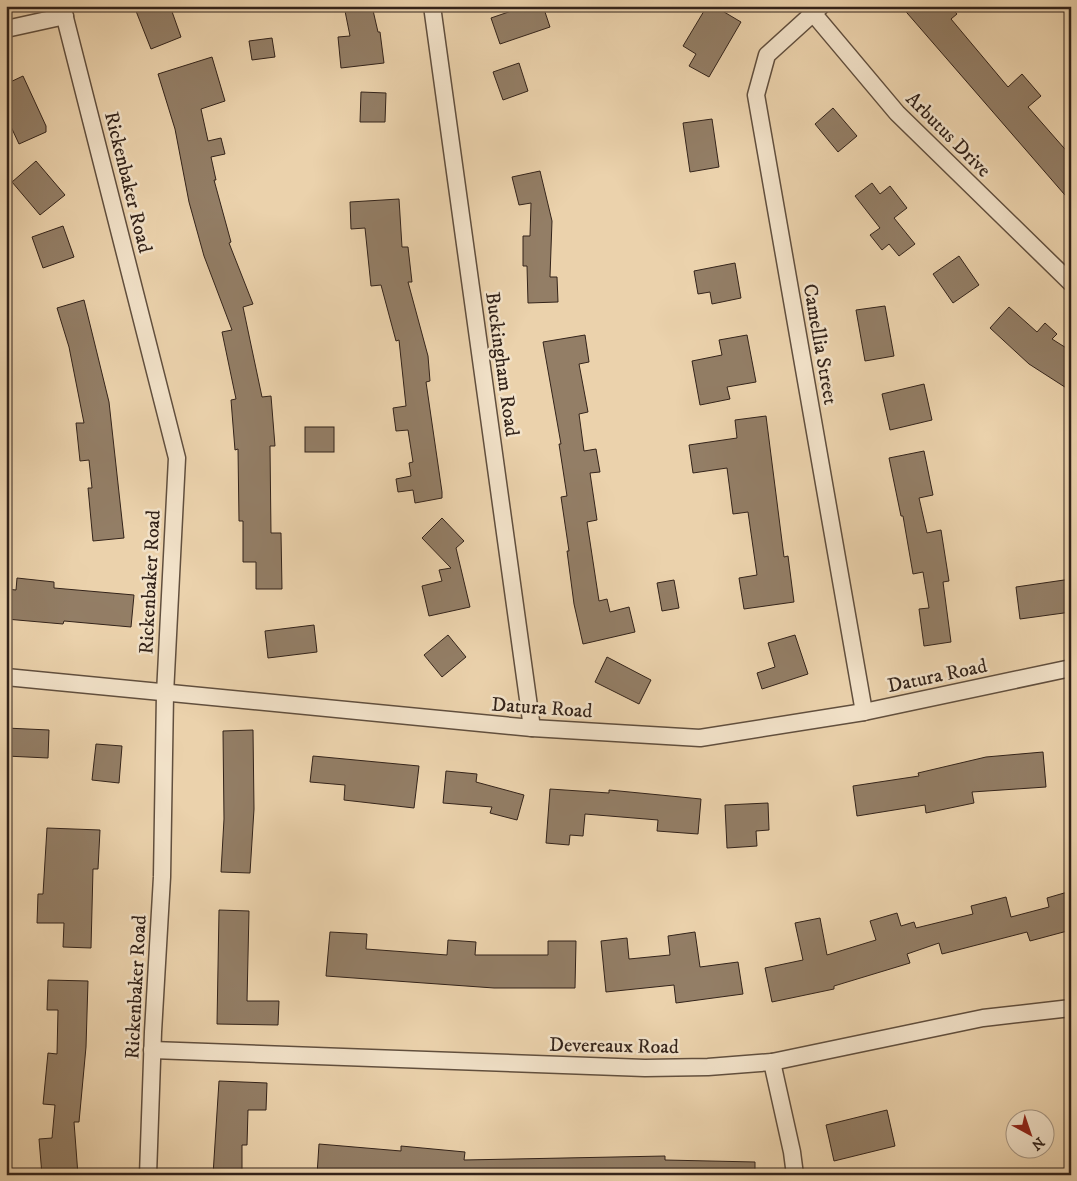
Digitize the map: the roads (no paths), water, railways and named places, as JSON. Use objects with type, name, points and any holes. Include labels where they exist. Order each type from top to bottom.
[{"type":"street","name":"Buckingham Road","points":[[432,6],[532,728]]},
{"type":"street","name":"Arbutus Drive","points":[[814,8],[897,113],[1071,283]]},
{"type":"street","name":"Camellia Street","points":[[814,8],[767,55],[756,95],[864,712]]},
{"type":"street","points":[[6,29],[64,11]]},
{"type":"street","name":"Rickenbaker Road","points":[[64,11],[177,458],[165,694],[162,877],[152,1050],[148,1175]]},
{"type":"street","name":"Datura Road","points":[[6,678],[532,728],[700,738],[864,712],[1071,668]]},
{"type":"street","name":"Devereaux Road","points":[[152,1050],[646,1068],[708,1067],[772,1062],[983,1018],[1071,1008]]},
{"type":"street","points":[[772,1062],[795,1175]]}]
